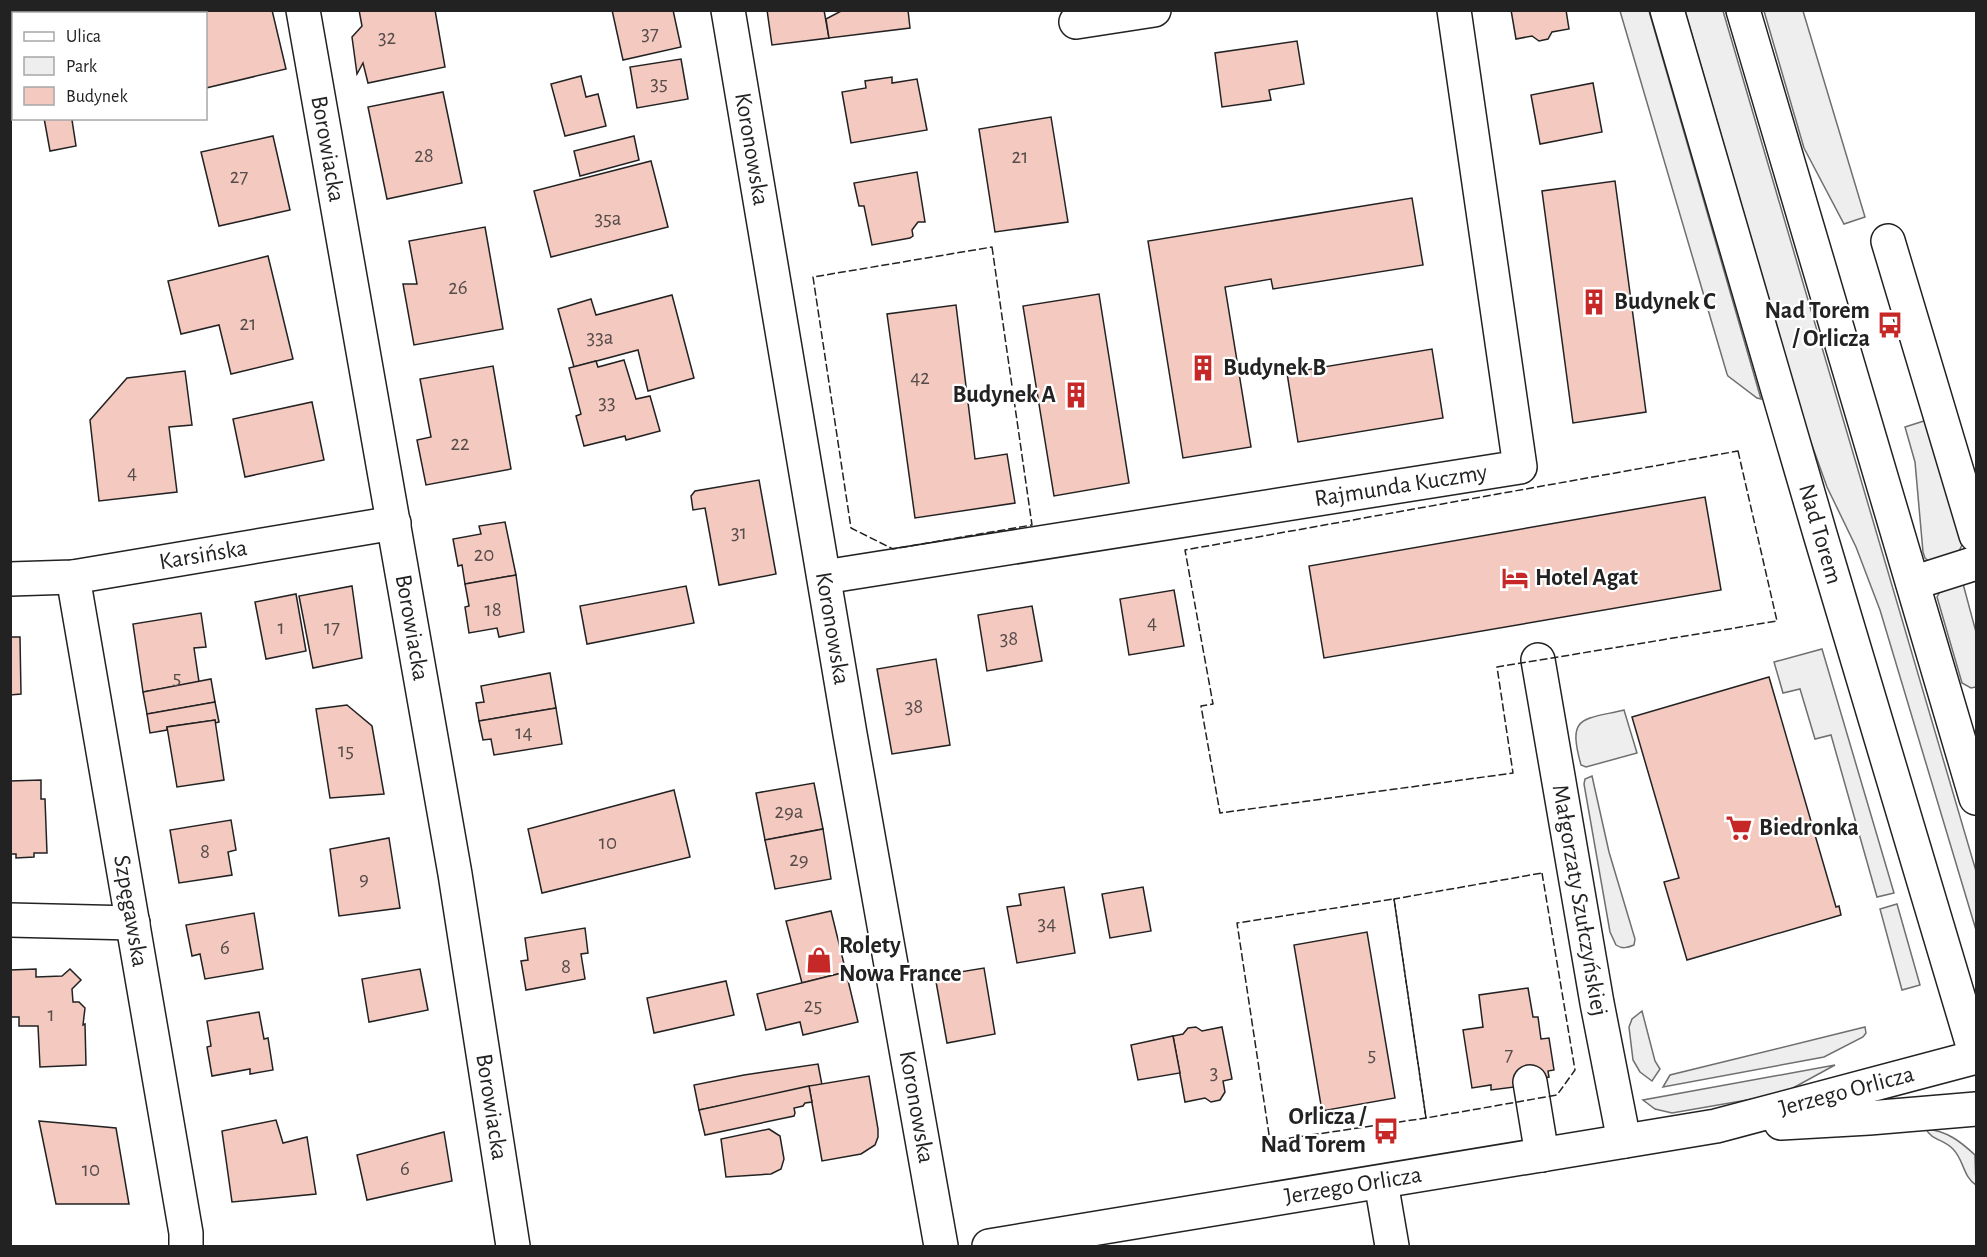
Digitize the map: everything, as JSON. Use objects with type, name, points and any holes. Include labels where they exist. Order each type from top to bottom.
[{"type":"street","name":"Borowiacka","points":[[303,10],[455,874],[513,1246]]},
{"type":"street","name":"Koronowska","points":[[728,10],[941,1246]]},
{"type":"street","points":[[1076,22],[1154,10]]},
{"type":"street","name":"Rajmunda Kuczmy","points":[[824,577],[1520,467],[1454,10]]},
{"type":"street","name":"Nad Torem","points":[[1667,10],[1820,534],[1977,1056]]},
{"type":"street","points":[[1743,10],[1977,798]]},
{"type":"street","points":[[1888,241],[1977,535]]},
{"type":"street","name":"Karsińska","points":[[10,579],[74,577],[393,523]]},
{"type":"street","points":[[1913,583],[1977,563]]},
{"type":"street","name":"Szpęgawska","points":[[74,577],[186,1233],[186,1246]]},
{"type":"street","name":"Małgorzaty Szułczyńskiej","points":[[1538,660],[1595,991],[1624,1141]]},
{"type":"street","points":[[10,920],[133,923]]},
{"type":"street","name":"Jerzego Orlicza","points":[[989,1246],[1716,1126],[1977,1056]]},
{"type":"street","points":[[1530,1082],[1542,1155]]},
{"type":"street","name":"Jerzego Orlicza","points":[[1716,1126],[1858,1119],[1977,1109]]},
{"type":"street","points":[[1381,1182],[1392,1246]]},
{"type":"green space","points":[[1620,11],[1649,11],[1761,399],[1727,374]]},
{"type":"green space","points":[[1685,11],[1723,11],[1976,871],[1976,930],[1880,610],[1856,547],[1827,487],[1808,434]]},
{"type":"green space","points":[[1764,11],[1803,11],[1865,217],[1844,224],[1804,148]]},
{"type":"green space","points":[[1927,420],[1964,541],[1955,559],[1931,563],[1925,558],[1923,552],[1915,462],[1905,427]]},
{"type":"green space","points":[[1962,580],[1976,632],[1976,687],[1971,688],[1962,683],[1937,597],[1943,586]]},
{"type":"green space","points":[[1822,649],[1894,893],[1877,897],[1831,735],[1815,739],[1800,689],[1783,693],[1774,662]]},
{"type":"green space","points":[[1624,710],[1637,753],[1586,767],[1581,765],[1577,749],[1577,728],[1588,719]]},
{"type":"green space","points":[[1592,776],[1609,852],[1635,939],[1634,945],[1627,947],[1616,945],[1610,932],[1584,784],[1585,779]]},
{"type":"green space","points":[[1897,904],[1920,985],[1902,990],[1880,909]]},
{"type":"green space","points":[[1642,1011],[1655,1061],[1660,1069],[1652,1081],[1640,1072],[1633,1060],[1629,1027],[1632,1019]]},
{"type":"green space","points":[[1865,1027],[1866,1033],[1863,1037],[1824,1057],[1663,1087],[1670,1075]]},
{"type":"green space","points":[[1835,1065],[1782,1094],[1672,1113],[1655,1109],[1643,1100]]},
{"type":"green space","points":[[1926,1129],[1953,1138],[1975,1155],[1976,1185],[1968,1178],[1953,1149],[1931,1136]]},
{"type":"building","points":[[178,10],[272,10],[286,69],[207,88],[207,12],[178,12]]},
{"type":"building","points":[[359,10],[435,10],[445,67],[368,83],[363,63],[357,74],[352,37],[362,26]]},
{"type":"building","points":[[612,10],[673,10],[681,47],[623,60]]},
{"type":"building","points":[[767,10],[824,10],[829,38],[772,45]]},
{"type":"building","points":[[843,10],[908,10],[910,28],[829,38],[826,19]]},
{"type":"building","points":[[1511,10],[1566,10],[1569,29],[1552,32],[1548,39],[1539,41],[1532,36],[1516,39]]},
{"type":"building","points":[[1297,41],[1304,84],[1269,90],[1271,100],[1222,107],[1215,53]]},
{"type":"building","points":[[681,59],[688,99],[637,108],[630,67]]},
{"type":"building","points":[[581,76],[586,97],[598,94],[606,126],[565,136],[551,84]]},
{"type":"building","points":[[892,77],[892,83],[917,79],[927,130],[851,143],[842,92],[866,88],[865,81]]},
{"type":"building","points":[[1593,83],[1602,132],[1540,144],[1531,95]]},
{"type":"building","points":[[443,92],[462,183],[387,199],[368,107]]},
{"type":"building","points":[[1051,117],[1068,222],[995,232],[979,129]]},
{"type":"building","points":[[44,120],[72,120],[76,146],[50,151]]},
{"type":"building","points":[[273,136],[290,210],[219,226],[201,152]]},
{"type":"building","points":[[634,136],[639,160],[580,176],[574,151]]},
{"type":"building","points":[[651,161],[668,227],[551,257],[534,191]]},
{"type":"building","points":[[917,172],[925,222],[918,222],[910,238],[872,245],[864,206],[859,206],[854,183]]},
{"type":"building","name":"Budynek C","points":[[1615,181],[1646,412],[1573,423],[1542,191]]},
{"type":"building","name":"Budynek B","points":[[1412,198],[1423,265],[1273,289],[1271,279],[1225,287],[1251,447],[1183,458],[1148,241]]},
{"type":"building","points":[[485,227],[503,329],[414,345],[403,284],[417,284],[409,241]]},
{"type":"building","points":[[268,256],[293,359],[231,374],[219,325],[181,334],[168,281]]},
{"type":"building","name":"Budynek A","points":[[1099,294],[1129,483],[1054,496],[1023,306]]},
{"type":"building","points":[[672,295],[694,378],[648,391],[638,350],[574,367],[558,309],[591,299],[596,315]]},
{"type":"building","points":[[956,305],[975,459],[1007,454],[1015,503],[915,518],[887,314]]},
{"type":"building","points":[[1432,349],[1443,418],[1298,442],[1287,373]]},
{"type":"building","points":[[624,360],[636,399],[650,396],[660,431],[626,440],[625,436],[584,446],[576,416],[581,414],[569,368],[596,361],[598,367]]},
{"type":"building","points":[[493,366],[511,469],[426,485],[417,440],[431,437],[420,379]]},
{"type":"building","points":[[185,371],[192,425],[169,427],[177,492],[99,501],[90,420],[127,378]]},
{"type":"building","points":[[312,402],[324,460],[245,477],[233,419]]},
{"type":"building","points":[[759,480],[776,574],[719,585],[705,508],[693,510],[691,496],[695,491]]},
{"type":"building","name":"Hotel Agat","points":[[1705,497],[1721,590],[1324,658],[1309,566]]},
{"type":"building","points":[[505,522],[516,575],[465,584],[462,565],[458,566],[453,539],[481,534],[479,526]]},
{"type":"building","points":[[516,575],[524,632],[499,637],[497,628],[469,633],[465,607],[469,606],[465,584]]},
{"type":"building","points":[[352,586],[362,658],[313,668],[299,596]]},
{"type":"building","points":[[686,586],[694,623],[587,644],[580,606]]},
{"type":"building","points":[[1174,590],[1184,646],[1129,655],[1120,599]]},
{"type":"building","points":[[296,594],[306,651],[266,659],[255,602]]},
{"type":"building","points":[[1032,606],[1042,661],[987,671],[978,615]]},
{"type":"building","points":[[201,613],[206,647],[194,648],[199,682],[143,692],[133,624]]},
{"type":"building","points":[[10,637],[20,637],[21,694],[10,695]]},
{"type":"building","points":[[936,659],[950,745],[892,754],[877,669]]},
{"type":"building","points":[[550,673],[556,708],[479,721],[476,703],[484,702],[481,686]]},
{"type":"building","name":"Biedronka","points":[[1769,677],[1836,907],[1839,906],[1841,915],[1687,960],[1664,882],[1679,878],[1632,717]]},
{"type":"building","points":[[211,679],[215,702],[147,714],[143,692]]},
{"type":"building","points":[[215,702],[219,722],[215,723],[215,720],[167,727],[167,730],[150,733],[147,714]]},
{"type":"building","points":[[347,705],[372,726],[384,794],[330,798],[316,709]]},
{"type":"building","points":[[556,708],[562,744],[494,755],[491,739],[483,740],[479,721]]},
{"type":"building","points":[[215,720],[224,780],[177,787],[167,727]]},
{"type":"building","points":[[41,780],[41,799],[45,799],[47,853],[34,853],[34,857],[16,858],[16,854],[10,854],[10,781]]},
{"type":"building","points":[[814,783],[823,829],[765,840],[756,793]]},
{"type":"building","points":[[674,790],[690,857],[542,893],[528,829]]},
{"type":"building","points":[[231,820],[236,850],[228,852],[232,875],[179,883],[170,830]]},
{"type":"building","points":[[823,829],[831,879],[775,889],[765,840]]},
{"type":"building","points":[[389,838],[400,908],[339,916],[330,849]]},
{"type":"building","points":[[1064,887],[1075,953],[1017,963],[1007,907],[1021,905],[1019,894]]},
{"type":"building","points":[[1143,887],[1151,931],[1110,938],[1102,894]]},
{"type":"building","points":[[831,911],[846,972],[802,983],[786,921]]},
{"type":"building","points":[[254,913],[263,969],[205,979],[200,954],[192,956],[186,925]]},
{"type":"building","points":[[585,928],[588,953],[581,954],[585,979],[526,990],[521,961],[528,960],[525,938]]},
{"type":"building","points":[[1367,932],[1395,1098],[1322,1111],[1294,945]]},
{"type":"building","points":[[984,968],[995,1034],[947,1043],[935,976]]},
{"type":"building","points":[[36,969],[36,977],[62,976],[70,969],[81,980],[72,989],[73,1002],[79,1002],[85,1008],[83,1025],[85,1024],[86,1065],[40,1067],[38,1026],[19,1026],[19,1017],[10,1017],[10,970]]},
{"type":"building","points":[[420,969],[428,1010],[369,1022],[362,979]]},
{"type":"building","points":[[846,972],[858,1022],[803,1035],[800,1022],[766,1030],[757,994]]},
{"type":"building","points":[[726,981],[734,1015],[654,1033],[647,998]]},
{"type":"building","points":[[1528,988],[1533,1017],[1538,1017],[1541,1039],[1549,1038],[1554,1070],[1548,1071],[1549,1077],[1528,1080],[1529,1085],[1491,1090],[1491,1085],[1472,1088],[1463,1030],[1483,1027],[1479,995]]},
{"type":"building","points":[[259,1012],[264,1039],[268,1038],[273,1070],[250,1074],[250,1069],[212,1076],[207,1047],[211,1046],[207,1021]]},
{"type":"building","points":[[1196,1027],[1202,1031],[1222,1027],[1232,1079],[1223,1081],[1225,1092],[1220,1100],[1211,1102],[1205,1098],[1185,1102],[1173,1036],[1183,1034],[1188,1028]]},
{"type":"building","points":[[1173,1036],[1180,1073],[1138,1080],[1131,1045]]},
{"type":"building","points":[[818,1064],[822,1085],[699,1110],[694,1085]]},
{"type":"building","points":[[869,1076],[878,1129],[875,1145],[861,1154],[822,1161],[809,1086]]},
{"type":"building","points":[[809,1086],[812,1102],[794,1108],[794,1116],[705,1135],[699,1110]]},
{"type":"building","points":[[276,1120],[283,1143],[307,1137],[316,1194],[232,1202],[222,1131]]},
{"type":"building","points":[[39,1121],[116,1128],[129,1204],[56,1204]]},
{"type":"building","points":[[769,1129],[780,1136],[784,1159],[781,1169],[771,1174],[726,1177],[721,1139]]},
{"type":"building","points":[[444,1132],[452,1181],[367,1200],[357,1155]]},
{"type":"fence","points":[[992,247],[1032,525],[893,549],[851,528],[813,277],[992,247]]},
{"type":"fence","points":[[1738,451],[1777,621],[1497,667],[1513,773],[1220,813],[1201,706],[1213,704],[1185,550],[1738,451]]},
{"type":"fence","points":[[1542,873],[1575,1070],[1557,1095],[1426,1118],[1394,899],[1542,873]]},
{"type":"fence","points":[[1394,899],[1426,1118],[1270,1141],[1237,923],[1394,899]]},
{"type":"place","name":"Budynek C","points":[[1594,302]]},
{"type":"place","name":"Nad Torem / Orlicza","points":[[1890,325]]},
{"type":"place","name":"Budynek B","points":[[1203,368]]},
{"type":"place","name":"Budynek A","points":[[1076,395]]},
{"type":"place","name":"Hotel Agat","points":[[1515,578]]},
{"type":"place","name":"Biedronka","points":[[1739,828]]},
{"type":"place","name":"Rolety Nowa France","points":[[819,960]]},
{"type":"place","name":"Orlicza / Nad Torem","points":[[1386,1131]]}]
